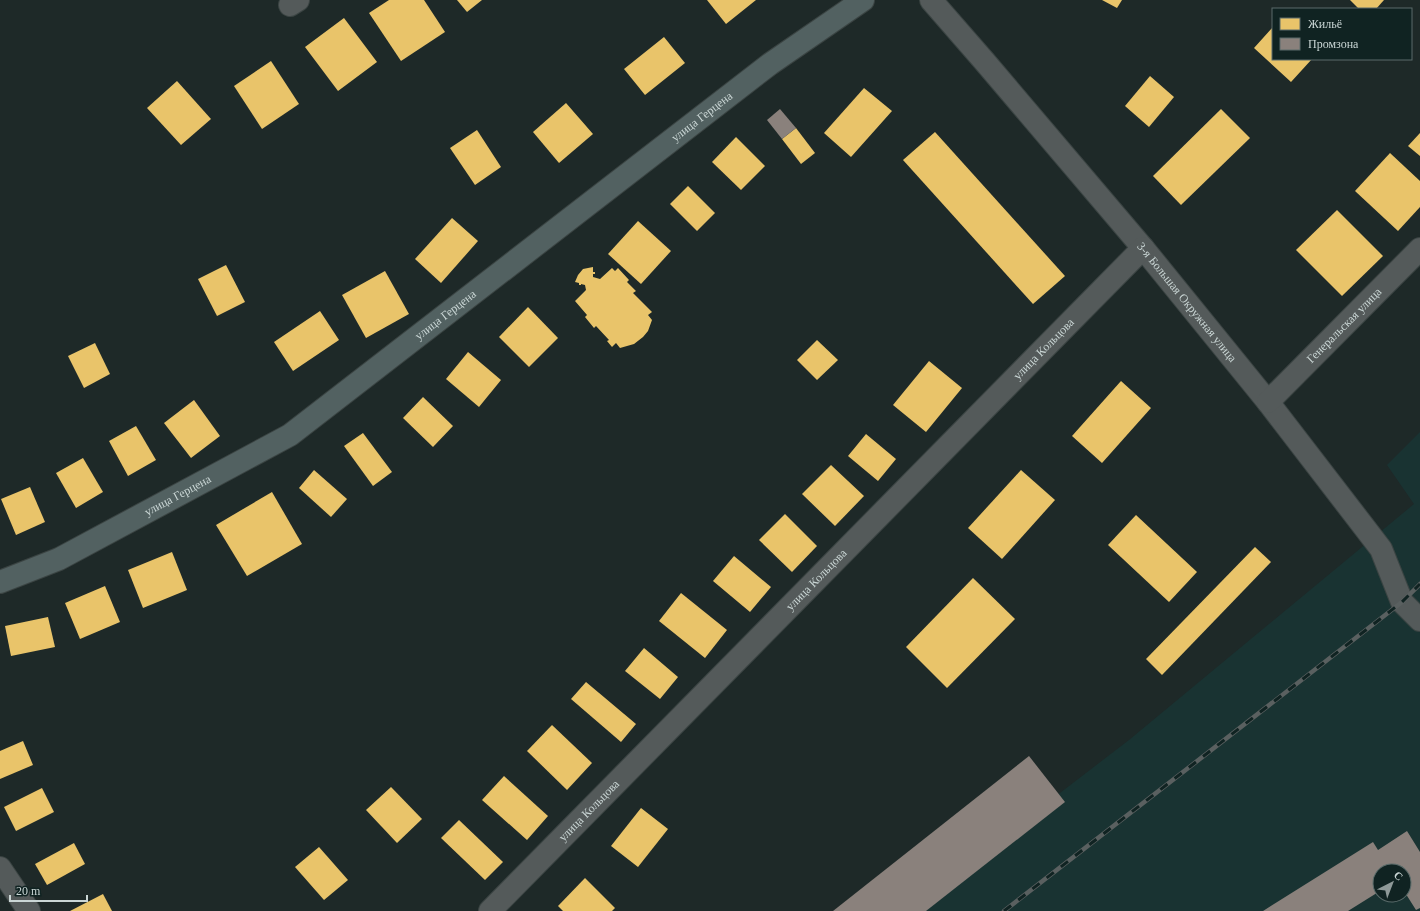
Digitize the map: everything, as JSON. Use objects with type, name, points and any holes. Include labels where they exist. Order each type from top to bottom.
[{"type":"main road","name":"улица Герцена","points":[[0,582],[59,559],[290,435],[770,64],[863,0]]},
{"type":"street","name":"3-я Большая Окружная улица","points":[[931,0],[1143,248],[1268,402],[1381,549],[1402,602],[1420,620]]},
{"type":"street","name":"улица Кольцова","points":[[490,911],[1143,248]]},
{"type":"street","name":"Генеральская улица","points":[[1268,402],[1420,249]]},
{"type":"street","points":[[0,868],[29,911]]},
{"type":"shaded area","points":[[1420,432],[1420,911],[906,911],[1129,740],[1414,504],[1387,465]]},
{"type":"building: Жильё","points":[[389,0],[424,0],[445,32],[401,61],[369,13]]},
{"type":"building: Жильё","points":[[457,0],[482,0],[467,12]]},
{"type":"building: Жильё","points":[[707,0],[756,0],[726,24]]},
{"type":"building: Жильё","points":[[1102,0],[1122,0],[1117,8]]},
{"type":"building: Жильё","points":[[1350,0],[1384,0],[1377,8],[1358,8]]},
{"type":"building: Жильё","points":[[344,18],[377,62],[338,91],[305,47]]},
{"type":"building: Жильё","points":[[1272,28],[1272,60],[1311,60],[1291,82],[1254,48]]},
{"type":"building: Жильё","points":[[664,37],[685,63],[645,95],[624,69]]},
{"type":"building: Жильё","points":[[271,61],[299,104],[262,129],[234,86]]},
{"type":"building: Жильё","points":[[1150,76],[1174,97],[1149,127],[1125,106]]},
{"type":"building: Жильё","points":[[177,81],[211,119],[181,145],[147,108]]},
{"type":"building: Жильё","points":[[864,88],[892,111],[851,157],[824,133]]},
{"type":"building: Жильё","points":[[566,103],[593,134],[559,163],[533,132]]},
{"type":"building: Жильё","points":[[1221,109],[1250,138],[1181,205],[1153,176]]},
{"type":"building: Жильё","points":[[796,128],[815,153],[801,164],[782,139]]},
{"type":"building: Жильё","points":[[477,130],[501,167],[475,185],[450,148]]},
{"type":"building: Жильё","points":[[935,132],[1065,276],[1033,304],[903,160]]},
{"type":"building: Жильё","points":[[1420,133],[1420,156],[1408,146]]},
{"type":"building: Жильё","points":[[736,137],[765,166],[741,190],[712,162]]},
{"type":"building: Жильё","points":[[1390,153],[1420,181],[1420,207],[1398,231],[1355,191]]},
{"type":"building: Жильё","points":[[688,186],[715,213],[697,231],[670,204]]},
{"type":"building: Жильё","points":[[1337,210],[1383,256],[1342,296],[1296,250]]},
{"type":"building: Жильё","points":[[452,218],[478,241],[441,283],[415,259]]},
{"type":"building: Жильё","points":[[638,221],[671,251],[641,284],[608,254]]},
{"type":"building: Жильё","points":[[226,265],[245,302],[217,316],[198,279]]},
{"type":"building: Жильё","points":[[593,267],[593,272],[595,272],[595,274],[593,274],[593,277],[600,279],[612,268],[615,271],[618,268],[629,280],[627,282],[636,291],[633,293],[652,312],[648,315],[652,320],[648,331],[634,344],[620,348],[616,343],[612,347],[607,341],[609,340],[596,326],[594,328],[585,317],[587,315],[575,301],[586,290],[585,285],[579,285],[579,283],[575,282],[578,275],[583,269]]},
{"type":"building: Жильё","points":[[385,271],[409,314],[366,338],[342,295]]},
{"type":"building: Жильё","points":[[528,307],[558,338],[529,367],[499,337]]},
{"type":"building: Жильё","points":[[320,311],[339,340],[293,371],[274,342]]},
{"type":"building: Жильё","points":[[817,340],[838,360],[817,380],[797,360]]},
{"type":"building: Жильё","points":[[95,343],[110,374],[84,388],[68,356]]},
{"type":"building: Жильё","points":[[468,352],[501,380],[479,407],[446,379]]},
{"type":"building: Жильё","points":[[929,361],[962,388],[926,432],[893,405]]},
{"type":"building: Жильё","points":[[1121,381],[1151,408],[1102,463],[1072,436]]},
{"type":"building: Жильё","points":[[423,397],[453,426],[433,447],[403,418]]},
{"type":"building: Жильё","points":[[194,400],[220,436],[191,458],[164,423]]},
{"type":"building: Жильё","points":[[136,426],[156,460],[128,476],[109,441]]},
{"type":"building: Жильё","points":[[363,433],[392,472],[373,486],[344,446]]},
{"type":"building: Жильё","points":[[866,434],[896,459],[878,481],[848,456]]},
{"type":"building: Жильё","points":[[83,458],[103,492],[76,508],[56,473]]},
{"type":"building: Жильё","points":[[831,465],[864,496],[835,526],[802,494]]},
{"type":"building: Жильё","points":[[314,470],[347,499],[331,517],[299,488]]},
{"type":"building: Жильё","points":[[1021,470],[1055,500],[1002,559],[968,528]]},
{"type":"building: Жильё","points":[[30,487],[45,522],[16,535],[1,499]]},
{"type":"building: Жильё","points":[[272,492],[302,544],[247,576],[216,525]]},
{"type":"building: Жильё","points":[[785,514],[817,546],[792,572],[759,540]]},
{"type":"building: Жильё","points":[[1136,515],[1197,572],[1169,602],[1108,545]]},
{"type":"building: Жильё","points":[[1255,547],[1271,562],[1162,675],[1146,659]]},
{"type":"building: Жильё","points":[[172,552],[187,590],[143,608],[128,570]]},
{"type":"building: Жильё","points":[[734,556],[771,587],[750,612],[713,581]]},
{"type":"building: Жильё","points":[[973,578],[1015,619],[947,688],[906,647]]},
{"type":"building: Жильё","points":[[105,586],[120,622],[80,639],[65,603]]},
{"type":"building: Жильё","points":[[681,593],[727,630],[705,658],[659,621]]},
{"type":"building: Жильё","points":[[48,617],[55,647],[11,656],[5,626]]},
{"type":"building: Жильё","points":[[644,648],[678,677],[660,699],[625,671]]},
{"type":"building: Жильё","points":[[586,682],[636,724],[621,742],[571,699]]},
{"type":"building: Жильё","points":[[552,725],[592,763],[567,790],[527,751]]},
{"type":"building: Жильё","points":[[23,741],[33,765],[0,779],[0,751]]},
{"type":"building: Жильё","points":[[504,776],[548,816],[527,840],[482,800]]},
{"type":"building: Жильё","points":[[391,787],[422,819],[397,843],[366,810]]},
{"type":"building: Жильё","points":[[42,788],[54,812],[16,831],[4,807]]},
{"type":"building: Жильё","points":[[641,808],[668,829],[638,867],[611,846]]},
{"type":"building: Жильё","points":[[459,820],[503,862],[485,880],[441,838]]},
{"type":"building: Жильё","points":[[74,843],[85,864],[47,885],[35,864]]},
{"type":"building: Жильё","points":[[319,847],[348,880],[324,900],[295,867]]},
{"type":"building: Жильё","points":[[585,878],[615,908],[612,911],[563,911],[558,906]]},
{"type":"building: Жильё","points":[[103,894],[112,911],[70,911]]},
{"type":"building: Промзона","points":[[780,109],[796,128],[782,139],[767,120]]},
{"type":"building: Промзона","points":[[1029,756],[1065,802],[926,911],[833,911]]},
{"type":"building: Промзона","points":[[1407,831],[1420,852],[1420,908],[1416,910],[1412,903],[1412,863],[1372,863],[1372,896],[1348,911],[1263,911],[1373,842],[1378,850]]},
{"type":"railway","points":[[1004,911],[1402,602],[1420,584]]}]
